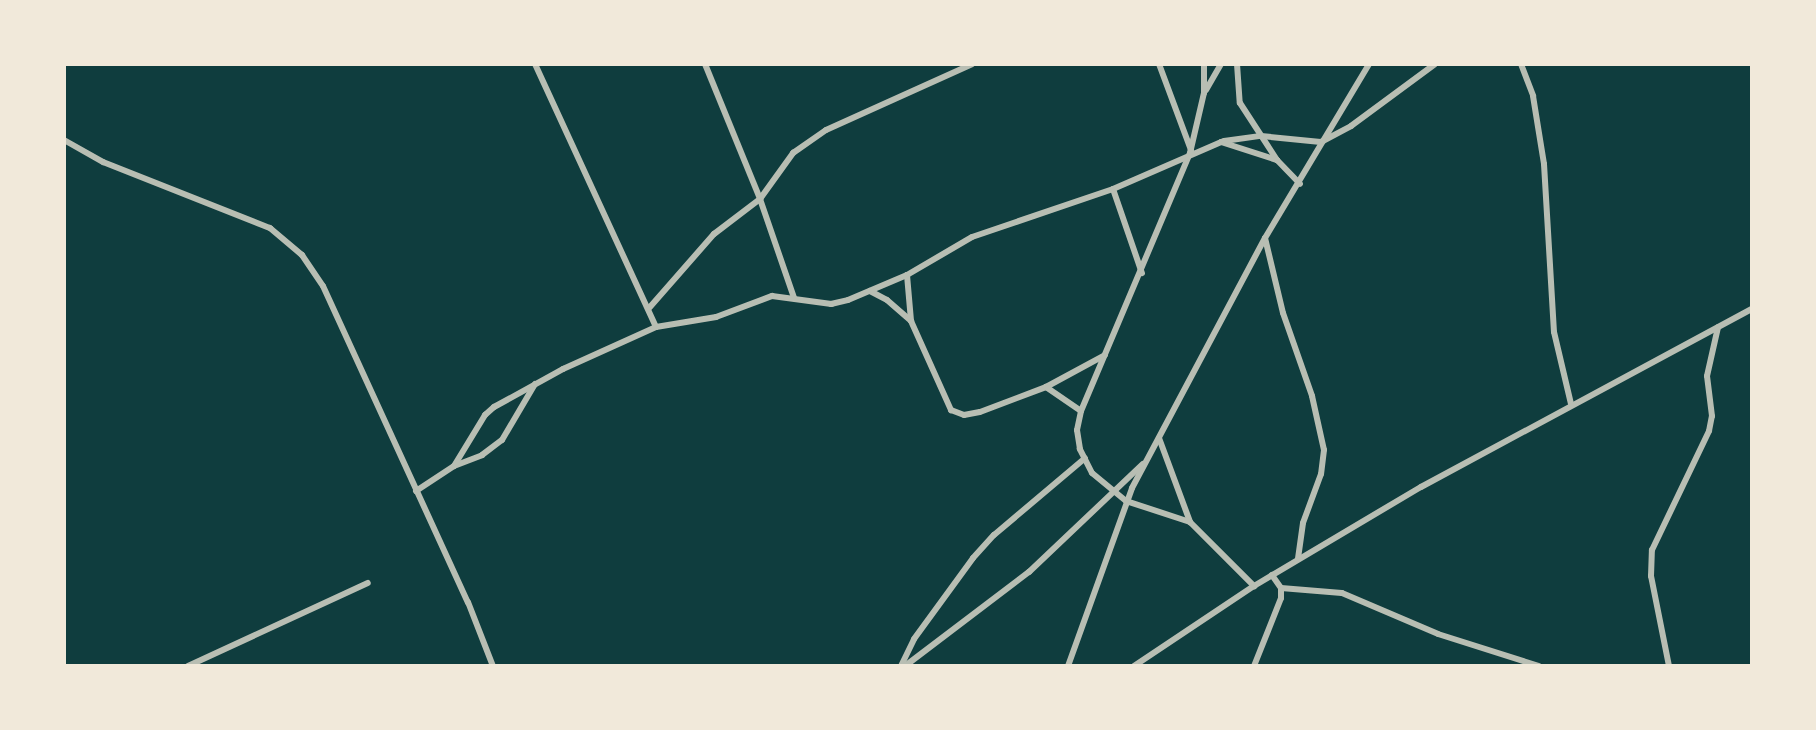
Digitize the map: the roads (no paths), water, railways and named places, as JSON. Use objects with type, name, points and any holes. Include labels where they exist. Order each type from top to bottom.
[{"type":"street","points":[[535,64],[577,161],[650,307],[656,327]]},
{"type":"street","points":[[705,64],[760,199],[794,298]]},
{"type":"street","points":[[650,307],[714,234],[760,199],[793,153],[826,130],[972,64]]},
{"type":"street","points":[[1159,64],[1191,152]]},
{"type":"street","points":[[1190,522],[1126,501],[1092,473],[1077,430],[1081,411],[1191,152],[1204,93],[1204,64]]},
{"type":"street","points":[[1204,93],[1221,64]]},
{"type":"street","points":[[1237,64],[1240,103],[1277,160],[1300,184]]},
{"type":"street","points":[[1068,666],[1085,627],[1126,501],[1265,238],[1369,64]]},
{"type":"street","points":[[454,466],[485,415],[535,384],[656,327],[716,317],[772,296],[831,304],[907,275],[972,237],[1113,189],[1191,152],[1221,142],[1261,136],[1321,142],[1351,126],[1435,64]]},
{"type":"street","points":[[1521,64],[1533,96],[1544,164],[1554,332],[1571,404]]},
{"type":"street","points":[[64,140],[103,162],[270,228],[302,255],[323,286],[468,602],[493,666]]},
{"type":"street","points":[[1221,142],[1277,160]]},
{"type":"street","points":[[1113,189],[1142,273]]},
{"type":"street","points":[[1265,238],[1283,313],[1312,396],[1324,450],[1321,474],[1303,523],[1298,559]]},
{"type":"street","points":[[907,275],[911,321],[951,410],[964,415],[980,412],[1046,387],[1105,355]]},
{"type":"street","points":[[870,291],[887,300],[911,321]]},
{"type":"street","points":[[1134,666],[1298,559],[1571,404],[1752,309]]},
{"type":"street","points":[[1669,666],[1651,576],[1652,550],[1709,431],[1712,416],[1707,376],[1718,326]]},
{"type":"street","points":[[416,491],[454,466],[482,455],[502,440],[535,384]]},
{"type":"street","points":[[1046,387],[1081,411]]},
{"type":"street","points":[[1159,438],[1190,522],[1254,586]]},
{"type":"street","points":[[903,666],[914,639],[973,558],[994,535],[1085,458]]},
{"type":"street","points":[[903,666],[1029,572],[1146,462]]},
{"type":"street","points":[[1254,666],[1278,608],[1281,588],[1272,575]]},
{"type":"street","points":[[188,666],[368,583]]},
{"type":"street","points":[[1281,588],[1342,593],[1438,634],[1539,666]]}]
